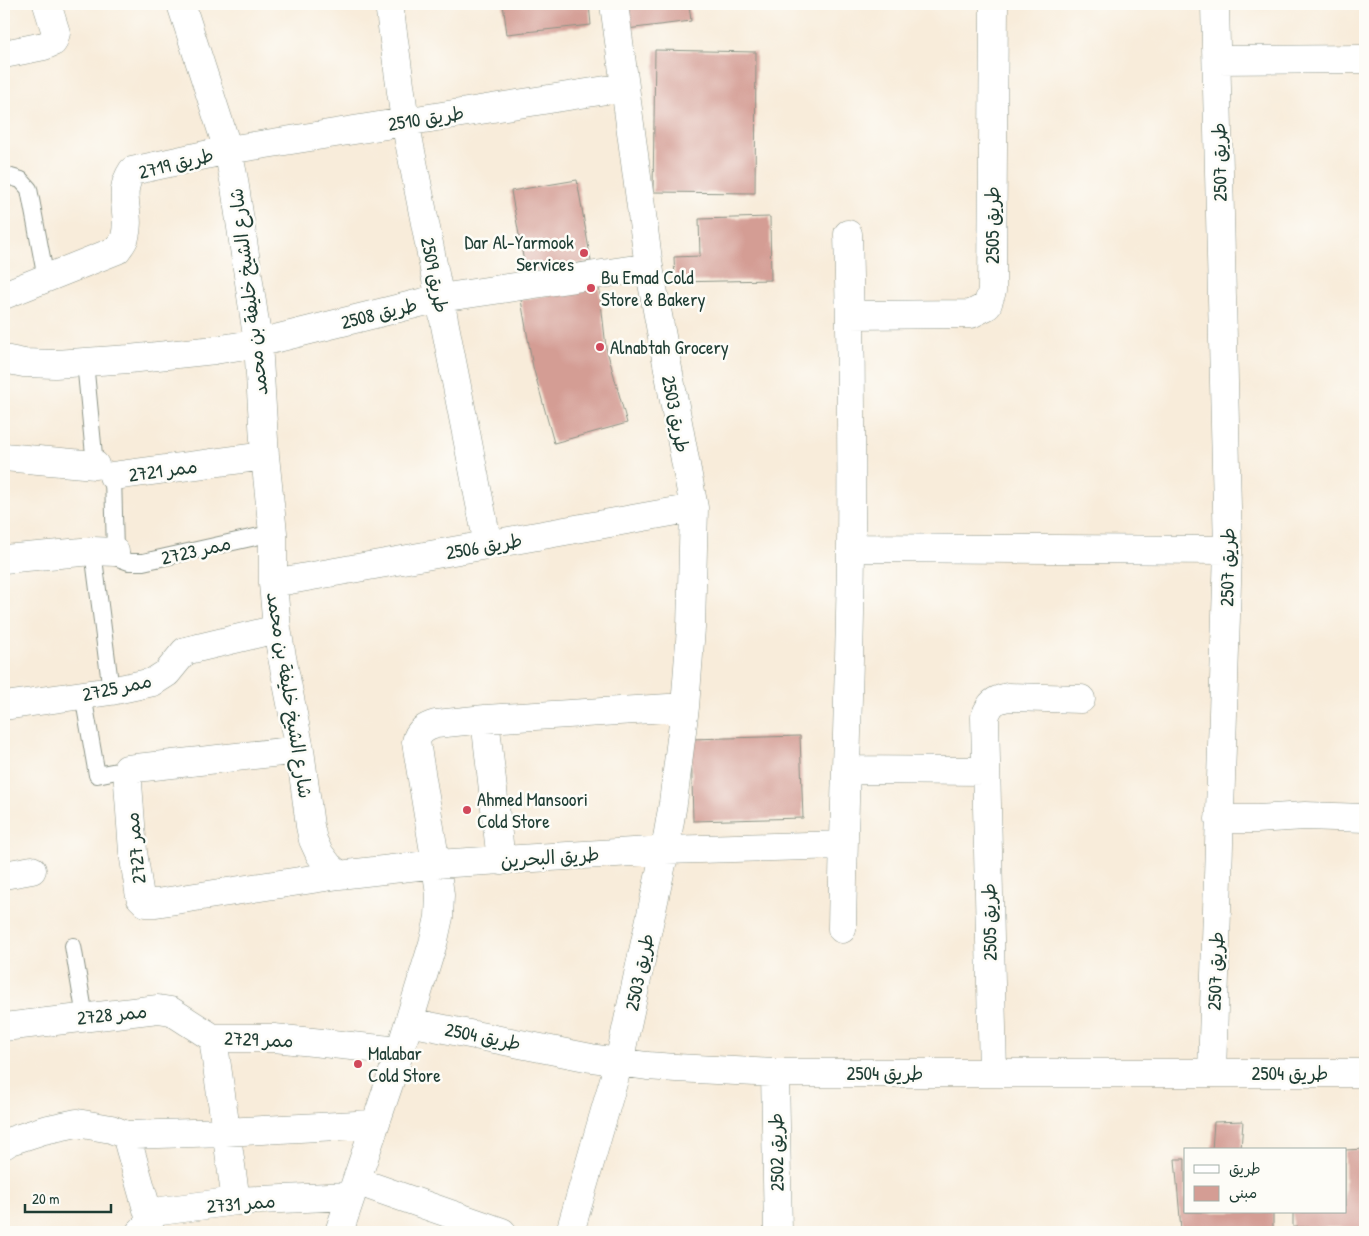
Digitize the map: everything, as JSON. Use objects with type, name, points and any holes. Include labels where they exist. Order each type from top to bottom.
[{"type":"street","points":[[4,54],[44,46],[54,42],[56,32],[47,4]]},
{"type":"street","name":"شارع الشيخ خليفة بن محمد","points":[[181,4],[228,150],[234,180],[258,343],[265,456],[273,533],[273,583],[277,629],[300,750],[313,840],[319,853],[339,875]]},
{"type":"street","name":"طريق 2509","points":[[389,4],[406,121],[488,545]]},
{"type":"street","name":"طريق 2503","points":[[570,1232],[619,1062],[665,850],[685,707],[691,628],[694,508],[649,267],[614,4]]},
{"type":"street","name":"طريق 2505","points":[[850,315],[971,314],[987,306],[992,291],[994,4]]},
{"type":"street","name":"طريق 2507","points":[[1212,1074],[1228,550],[1215,4]]},
{"type":"street","points":[[1217,60],[1365,59]]},
{"type":"street","name":"طريق 2510","points":[[228,150],[625,87]]},
{"type":"street","name":"طريق 2719","points":[[4,295],[117,250],[125,238],[127,223],[124,195],[126,180],[132,171],[228,150]]},
{"type":"street","points":[[842,929],[851,548],[848,234]]},
{"type":"street","name":"طريق 2508","points":[[258,343],[440,298],[649,267]]},
{"type":"street","points":[[4,359],[24,363],[55,364],[180,354],[258,343]]},
{"type":"street","name":"ممر 2721","points":[[4,457],[104,471],[265,456]]},
{"type":"street","name":"طريق 2506","points":[[273,583],[694,508]]},
{"type":"street","points":[[851,548],[1228,550]]},
{"type":"street","name":"ممر 2723","points":[[4,559],[108,554]]},
{"type":"street","name":"ممر 2725","points":[[4,706],[111,691],[153,682],[167,674],[185,651],[277,629]]},
{"type":"street","name":"طريق 2505","points":[[993,1073],[985,717],[988,707],[997,699],[1008,697],[1081,699]]},
{"type":"street","points":[[339,1232],[400,1051],[440,917],[440,895],[416,742],[417,736],[428,726],[436,724],[485,719],[685,707]]},
{"type":"street","points":[[485,719],[501,861]]},
{"type":"street","points":[[127,769],[300,750]]},
{"type":"street","name":"ممر 2727","points":[[127,769],[133,852],[140,897],[146,903],[339,875]]},
{"type":"street","points":[[846,770],[986,771]]},
{"type":"street","points":[[1219,819],[1305,816],[1365,818]]},
{"type":"street","points":[[665,850],[843,845]]},
{"type":"street","name":"طريق البحرين","points":[[436,864],[665,850]]},
{"type":"street","points":[[339,875],[436,864]]},
{"type":"street","points":[[4,875],[32,870]]},
{"type":"street","name":"ممر 2728","points":[[4,1027],[158,1009],[170,1011],[213,1038]]},
{"type":"street","name":"طريق 2504","points":[[409,1022],[619,1062],[676,1068],[775,1072],[1365,1073]]},
{"type":"street","name":"ممر 2729","points":[[236,1201],[213,1038],[274,1038],[400,1051]]},
{"type":"street","name":"طريق 2502","points":[[775,1072],[778,1232]]},
{"type":"street","points":[[4,1145],[10,1141],[44,1130],[77,1123],[111,1129],[126,1135],[375,1124]]},
{"type":"street","points":[[126,1135],[145,1226]]},
{"type":"street","points":[[354,1188],[502,1232]]},
{"type":"street","name":"ممر 2731","points":[[145,1226],[155,1214],[162,1211],[354,1188]]},
{"type":"lane","points":[[4,175],[21,180],[28,189],[46,279]]},
{"type":"lane","points":[[85,362],[104,471],[111,691]]},
{"type":"lane","name":"ممر 2723","points":[[108,554],[129,562],[143,562],[273,533]]},
{"type":"lane","points":[[83,695],[97,775],[127,769]]},
{"type":"lane","points":[[73,946],[85,1017]]},
{"type":"building","points":[[503,4],[589,4],[591,25],[507,34]]},
{"type":"building","points":[[623,4],[689,4],[691,21],[627,29]]},
{"type":"building","points":[[655,50],[756,52],[755,193],[653,192]]},
{"type":"building","points":[[577,180],[591,261],[526,273],[511,191]]},
{"type":"building","points":[[770,217],[771,280],[675,282],[674,257],[700,256],[699,219]]},
{"type":"building","points":[[599,285],[606,347],[627,423],[554,443],[533,367],[521,300]]},
{"type":"building","points":[[800,736],[803,818],[693,821],[691,739]]},
{"type":"building","points":[[1243,1121],[1241,1148],[1212,1148],[1214,1122]]},
{"type":"building","points":[[1365,1149],[1365,1228],[1293,1227],[1293,1214],[1346,1214],[1346,1150]]},
{"type":"building","points":[[1175,1159],[1184,1159],[1184,1214],[1273,1214],[1273,1231],[1181,1230]]},
{"type":"place","name":"Dar Al-Yarmook Services","points":[[584,253]]},
{"type":"place","name":"Bu Emad Cold Store & Bakery","points":[[591,288]]},
{"type":"place","name":"Alnabtah Grocery","points":[[600,347]]},
{"type":"place","name":"Ahmed Mansoori Cold Store","points":[[467,810]]},
{"type":"place","name":"Malabar Cold Store","points":[[358,1064]]}]
